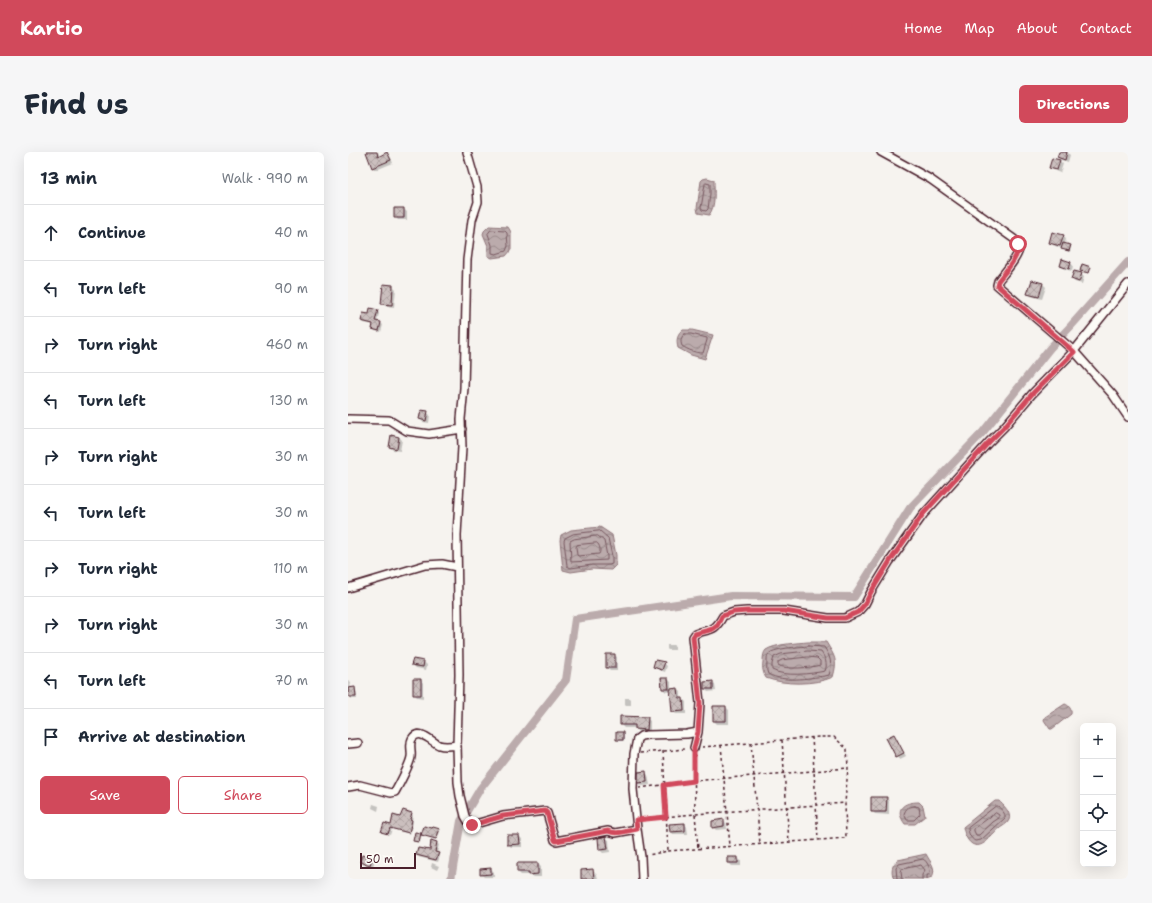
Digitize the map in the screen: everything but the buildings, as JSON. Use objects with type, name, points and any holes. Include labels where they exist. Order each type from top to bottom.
[{"type":"street","points":[[467,152],[477,187],[478,202],[472,220],[467,260],[464,388],[461,419],[462,447],[457,535],[459,675],[458,782],[464,816],[472,825],[503,816],[545,811],[556,841],[608,831],[615,833],[637,829]]},
{"type":"street","points":[[881,152],[930,179],[1014,239],[1019,248],[1017,255],[998,281],[997,285],[1071,349],[1113,395],[1128,417]]},
{"type":"street","points":[[694,748],[698,732],[700,703],[693,637],[695,634],[713,629],[717,626],[722,616],[734,612],[784,611],[828,618],[845,618],[858,612],[865,604],[890,561],[923,514],[1004,427],[1128,284]]},
{"type":"street","points":[[348,419],[389,420],[408,432],[429,434],[462,429]]},
{"type":"street","points":[[348,588],[425,565],[442,564],[457,567]]},
{"type":"street","points":[[642,879],[633,789],[634,754],[637,739],[641,736],[687,734],[698,732]]},
{"type":"street","points":[[348,787],[360,785],[391,793],[396,792],[411,757],[411,740],[414,736],[427,736],[431,740],[444,746],[458,745]]},
{"type":"street","points":[[348,744],[358,743]]},
{"type":"path","points":[[634,754],[812,737],[834,737],[847,749],[848,768],[845,803],[846,838],[668,851],[641,857]]},
{"type":"path","points":[[812,737],[818,840]]},
{"type":"path","points":[[782,740],[789,842]]},
{"type":"path","points":[[751,743],[760,844]]},
{"type":"path","points":[[721,745],[730,846]]},
{"type":"path","points":[[694,748],[695,814],[698,849]]},
{"type":"path","points":[[663,751],[668,851]]},
{"type":"path","points":[[633,789],[724,778],[848,768]]},
{"type":"path","points":[[636,820],[756,809],[845,803]]},
{"type":"water","points":[[707,178],[714,180],[714,203],[709,215],[698,213],[697,208],[701,181]]},
{"type":"water","points":[[489,226],[508,227],[511,232],[511,250],[506,256],[492,258],[488,256],[488,246],[483,234]]},
{"type":"water","points":[[683,330],[692,330],[713,335],[705,359],[691,355],[678,348],[677,343],[679,334]]},
{"type":"water","points":[[600,527],[612,535],[616,555],[616,565],[611,570],[592,569],[571,572],[563,570],[560,540],[561,535],[571,530]]},
{"type":"water","points":[[826,642],[835,659],[833,677],[826,680],[809,683],[790,683],[766,678],[763,672],[763,656],[766,650],[780,645]]},
{"type":"water","points":[[1065,704],[1070,708],[1071,714],[1050,729],[1044,720],[1045,717]]},
{"type":"water","points":[[995,801],[999,801],[1007,809],[1010,817],[1009,820],[983,844],[972,844],[966,837],[963,827]]},
{"type":"water","points":[[919,802],[923,806],[925,816],[915,824],[905,824],[900,814],[900,810],[909,803]]},
{"type":"water","points":[[926,854],[934,871],[932,877],[926,879],[894,879],[892,869],[898,860]]},
{"type":"waterway","points":[[451,879],[461,821],[480,789],[566,680],[575,619],[731,596],[854,597],[910,508],[983,432],[1050,348],[1128,262]]},
{"type":"route","points":[[472,825],[503,816],[545,811],[556,841],[608,831],[615,833],[637,829],[636,820],[666,817],[664,785],[694,781],[694,748],[698,732],[700,703],[693,637],[695,634],[713,629],[717,626],[722,616],[734,612],[784,611],[828,618],[845,618],[858,612],[865,604],[890,561],[923,514],[1004,427],[1032,394],[1074,352],[997,285],[998,281],[1017,255],[1019,248],[1018,244]]}]
